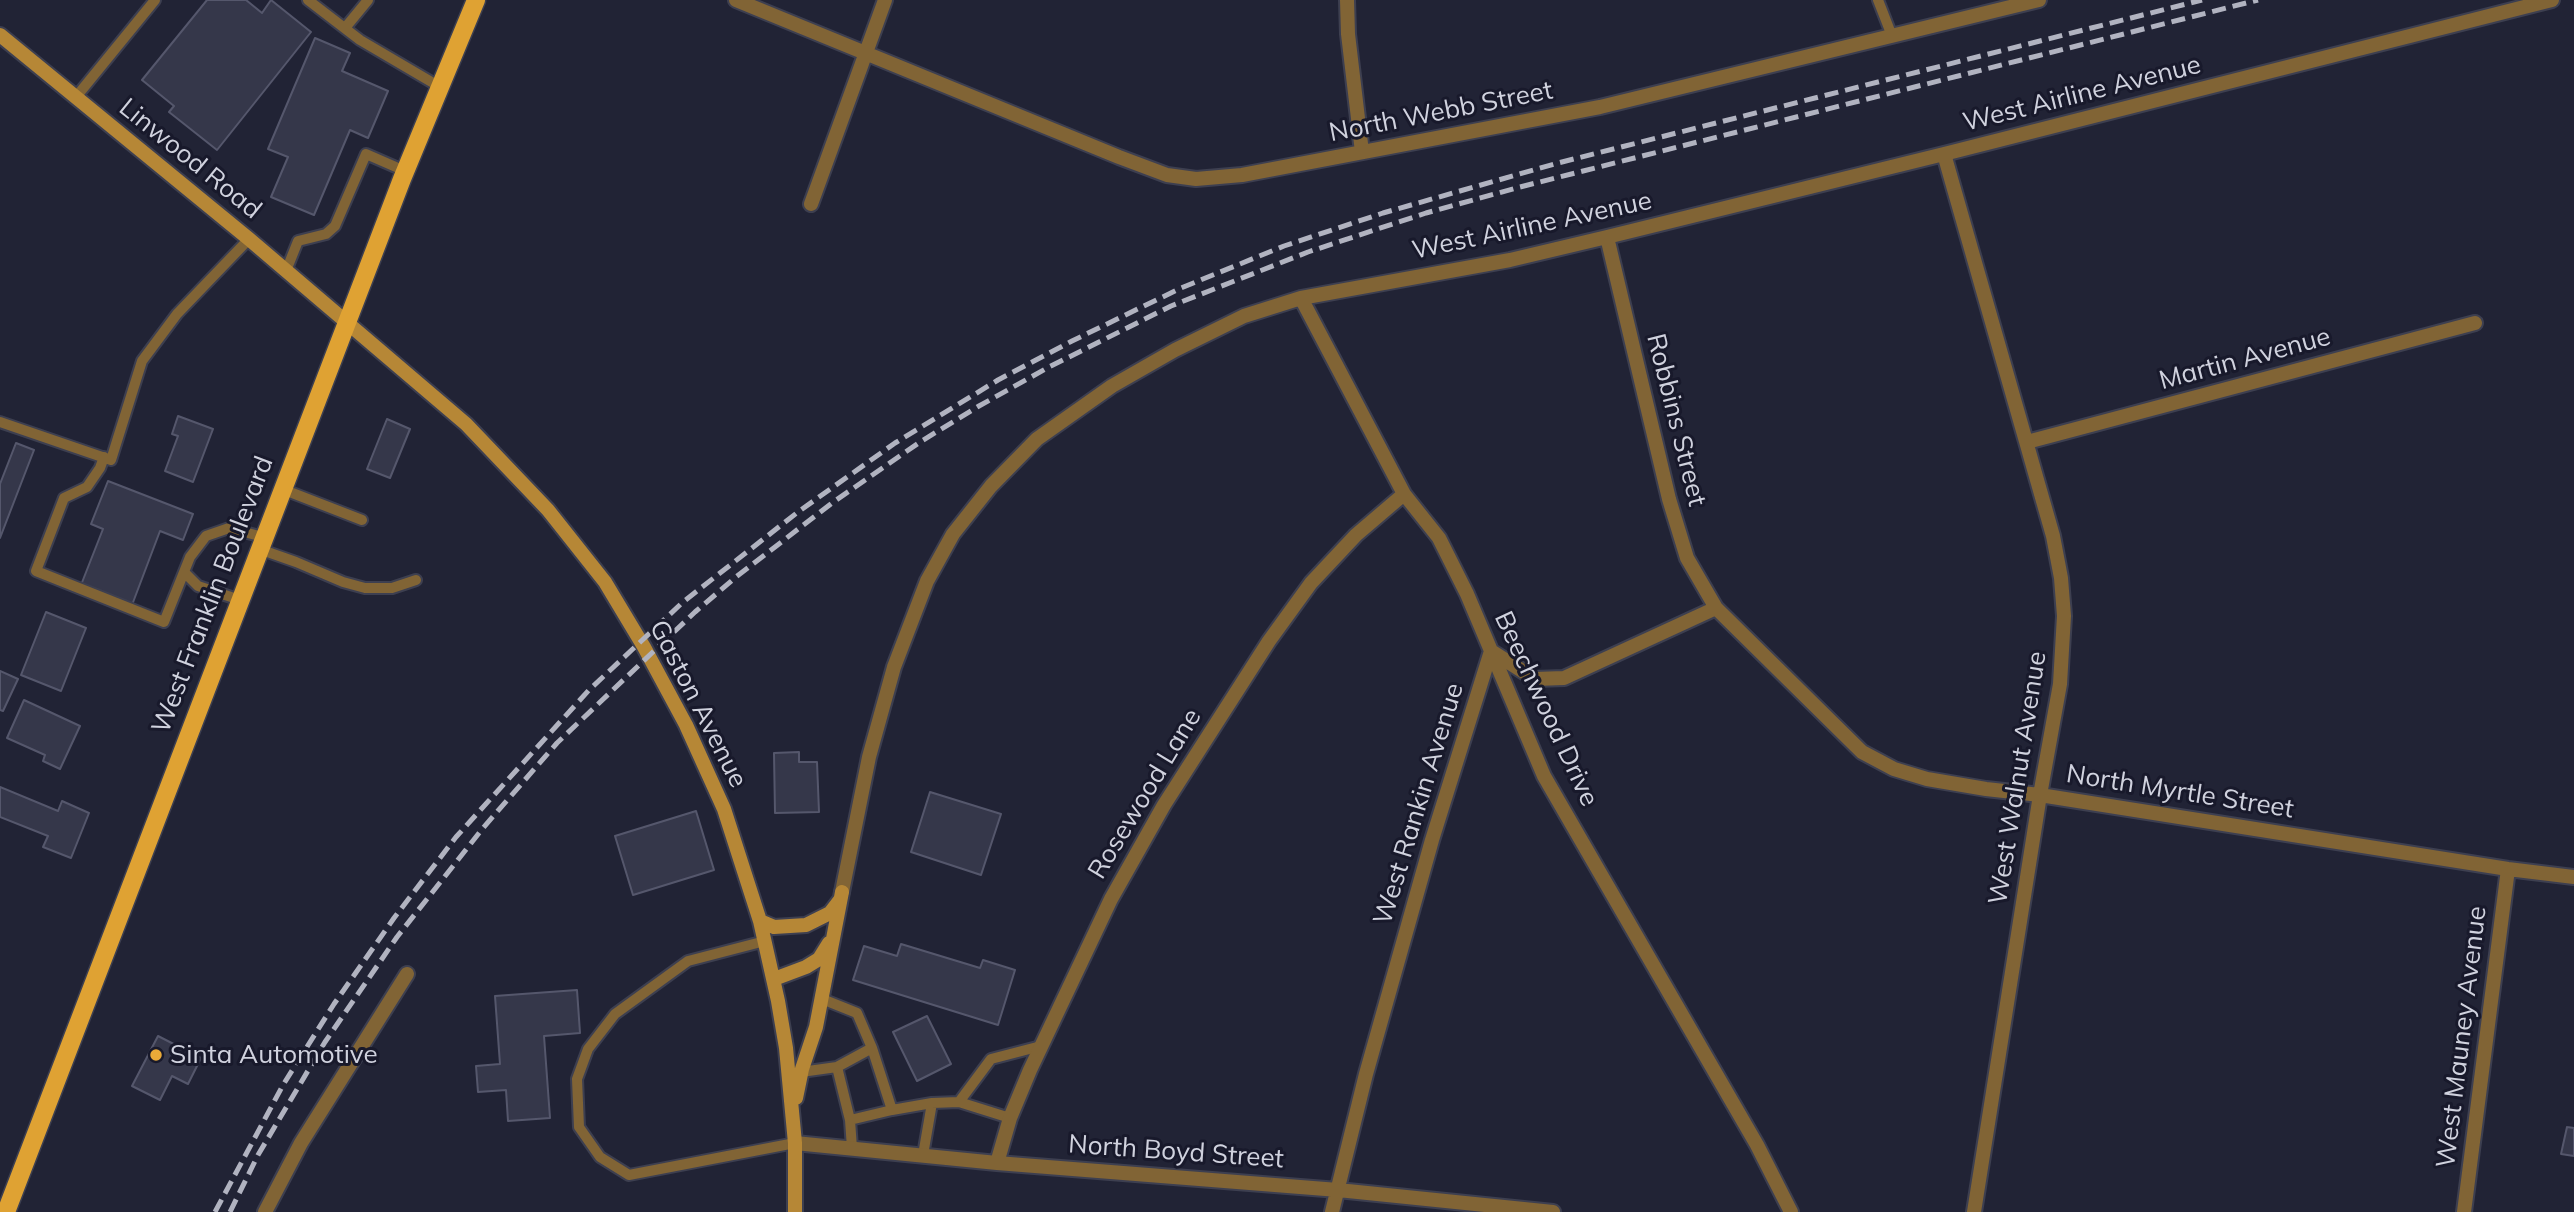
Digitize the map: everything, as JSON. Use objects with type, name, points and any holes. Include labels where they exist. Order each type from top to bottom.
[{"type":"main road","name":"West Franklin Boulevard","points":[[6,1203],[405,171],[476,0]]},
{"type":"main road","name":"Linwood Road","points":[[0,35],[348,323]]},
{"type":"main road","name":"Gaston Avenue","points":[[348,323],[475,433],[580,549],[605,582],[687,725],[724,808],[760,921],[774,979],[786,1048],[795,1143],[795,1212]]},
{"type":"main road","points":[[760,921],[775,927],[806,925],[830,913],[842,892]]},
{"type":"main road","points":[[792,1114],[801,1072],[816,1027],[842,892]]},
{"type":"main road","points":[[774,979],[819,959],[834,936]]},
{"type":"street","name":"North Webb Street","points":[[736,0],[1167,175],[1196,179],[1242,175],[1600,107],[2039,0]]},
{"type":"street","points":[[811,204],[885,0]]},
{"type":"street","points":[[1347,0],[1348,34],[1362,152]]},
{"type":"street","name":"West Airline Avenue","points":[[842,892],[869,757],[894,667],[927,581],[953,534],[991,486],[1037,439],[1112,386],[1175,350],[1244,316],[1301,298],[1510,260],[1607,237],[2552,0]]},
{"type":"street","name":"West Walnut Avenue","points":[[1944,154],[2053,536],[2061,578],[2064,616],[2060,684],[2040,794],[1975,1212]]},
{"type":"street","name":"Robbins Street","points":[[1607,237],[1669,499],[1687,558],[1716,608]]},
{"type":"street","name":"Beechwood Drive","points":[[1301,298],[1404,494],[1439,538],[1467,594],[1544,776],[1757,1145],[1791,1212]]},
{"type":"street","name":"Martin Avenue","points":[[2027,442],[2475,323]]},
{"type":"street","name":"Rosewood Lane","points":[[997,1163],[1010,1118],[1041,1046],[1111,899],[1164,805],[1269,641],[1311,583],[1356,535],[1404,494]]},
{"type":"street","points":[[1490,652],[1535,679],[1564,678],[1716,608]]},
{"type":"street","name":"North Myrtle Street","points":[[1716,608],[1862,752],[1894,769],[1927,779],[1986,789],[2040,794],[2508,869],[2574,877]]},
{"type":"street","name":"West Rankin Avenue","points":[[1332,1212],[1366,1074],[1428,853],[1490,652]]},
{"type":"street","name":"West Mauney Avenue","points":[[2464,1212],[2508,869]]},
{"type":"street","points":[[265,1212],[301,1143],[407,974]]},
{"type":"street","name":"North Boyd Street","points":[[795,1143],[997,1163],[1338,1190],[1553,1212]]},
{"type":"lane","points":[[76,97],[155,0]]},
{"type":"lane","points":[[308,0],[360,40],[440,87]]},
{"type":"lane","points":[[345,28],[368,0]]},
{"type":"lane","points":[[1878,0],[1892,36]]},
{"type":"lane","points":[[286,271],[298,241],[326,234],[334,226],[366,154],[405,171]]},
{"type":"lane","points":[[0,422],[111,460],[142,361],[177,314],[249,239]]},
{"type":"lane","points":[[104,457],[87,487],[64,498],[37,571],[164,622],[190,557],[206,536],[229,528],[296,562],[365,589],[391,588],[416,580]]},
{"type":"lane","points":[[282,489],[362,520]]},
{"type":"lane","points":[[184,572],[198,586],[240,600]]},
{"type":"lane","points":[[765,941],[688,961],[615,1014],[588,1049],[577,1079],[579,1127],[600,1157],[629,1174],[795,1143]]},
{"type":"lane","points":[[822,999],[857,1013],[872,1048],[892,1110]]},
{"type":"lane","points":[[959,1102],[991,1059],[1041,1046]]},
{"type":"lane","points":[[801,1072],[837,1067],[872,1048]]},
{"type":"lane","points":[[837,1067],[850,1120],[852,1148]]},
{"type":"lane","points":[[850,1120],[932,1103],[959,1102],[1010,1118]]},
{"type":"lane","points":[[923,1155],[932,1103]]},
{"type":"building","points":[[207,0],[246,0],[262,13],[271,0],[311,32],[217,150],[169,112],[174,106],[142,80]]},
{"type":"building","points":[[315,38],[350,53],[342,71],[388,91],[368,138],[350,130],[314,215],[271,197],[288,157],[268,149]]},
{"type":"building","points":[[178,416],[213,429],[193,482],[165,471],[178,436],[172,434]]},
{"type":"building","points":[[387,419],[410,429],[390,478],[367,469]]},
{"type":"building","points":[[16,443],[34,450],[0,538],[0,484]]},
{"type":"building","points":[[108,481],[193,514],[183,540],[160,531],[132,605],[81,585],[103,529],[91,524]]},
{"type":"building","points":[[46,612],[86,628],[61,691],[21,675]]},
{"type":"building","points":[[0,671],[18,679],[3,711],[0,710]]},
{"type":"building","points":[[24,700],[80,726],[60,769],[43,761],[45,755],[7,738]]},
{"type":"building","points":[[799,752],[799,762],[817,762],[819,812],[775,813],[774,753]]},
{"type":"building","points":[[0,787],[58,811],[62,801],[89,813],[71,858],[43,847],[48,836],[0,817]]},
{"type":"building","points":[[930,792],[1001,814],[981,875],[911,852]]},
{"type":"building","points":[[696,811],[714,870],[633,895],[615,836]]},
{"type":"building","points":[[901,944],[980,968],[983,960],[1015,970],[998,1025],[853,980],[864,946],[897,956]]},
{"type":"building","points":[[577,990],[580,1033],[544,1036],[550,1118],[508,1121],[506,1090],[478,1092],[476,1066],[500,1064],[495,996]]},
{"type":"building","points":[[927,1016],[951,1064],[917,1081],[893,1032]]},
{"type":"building","points":[[158,1036],[201,1058],[188,1084],[172,1076],[160,1100],[132,1086]]},
{"type":"building","points":[[2567,1127],[2574,1128],[2574,1156],[2561,1154]]},
{"type":"railway","points":[[215,1212],[283,1085],[334,1004],[394,918],[456,837],[589,690],[683,602],[798,512],[895,443],[998,380],[1181,288],[1284,246],[1383,213],[1558,163],[2202,0]]},
{"type":"railway","points":[[230,1212],[258,1155],[325,1042],[397,937],[483,828],[557,743],[695,612],[736,577],[832,503],[920,442],[979,406],[1049,367],[1171,306],[1308,252],[1426,213],[2258,0]]},
{"type":"place","name":"Sinta Automotive","points":[[156,1055]]}]
